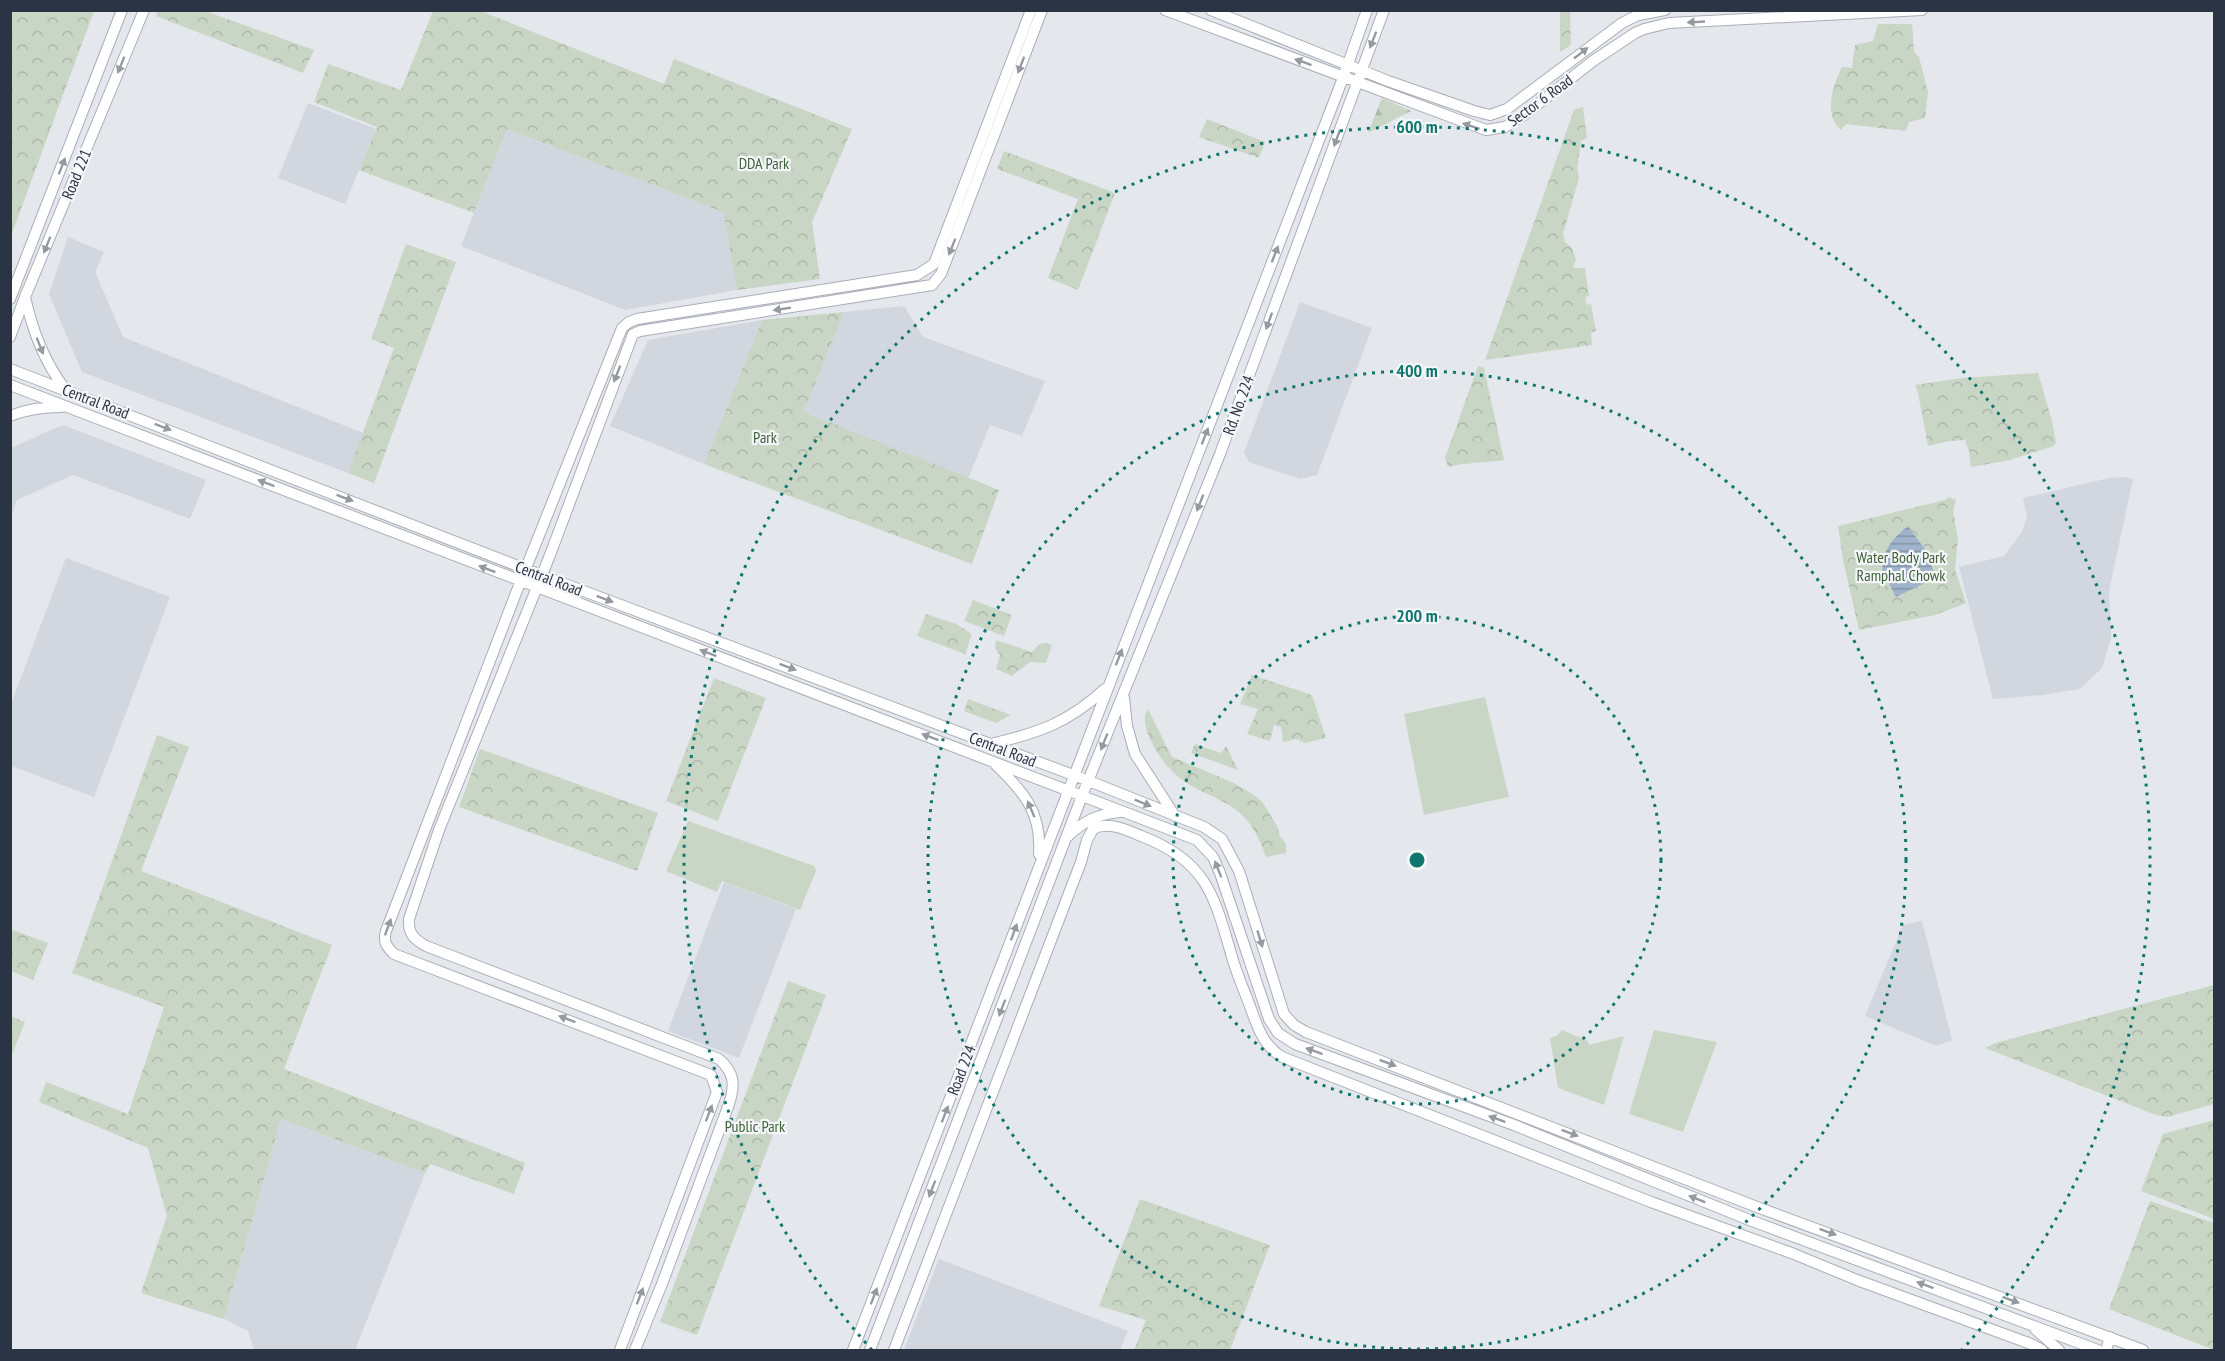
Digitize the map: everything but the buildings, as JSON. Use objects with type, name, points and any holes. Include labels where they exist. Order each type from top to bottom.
[{"type":"main road","name":"Road 221","points":[[10,299],[122,10]]},
{"type":"main road","name":"Road 221","points":[[10,337],[144,10]]},
{"type":"main road","points":[[620,1350],[717,1092],[711,1075],[394,954],[387,947],[384,939],[526,569],[622,328],[637,319],[917,275],[934,264],[1030,10]]},
{"type":"main road","points":[[634,1350],[665,1275],[729,1104],[734,1082],[727,1066],[719,1059],[426,946],[415,939],[408,927],[409,919],[439,830],[536,588],[633,334],[640,330],[932,285],[941,274],[1042,10]]},
{"type":"main road","name":"Sector 6 Road","points":[[1165,10],[1486,130],[1505,127],[1524,115],[1593,61],[1644,29],[1670,23],[1922,10]]},
{"type":"main road","name":"Sector 6 Road","points":[[1211,10],[1362,70],[1490,115],[1508,109],[1622,23],[1638,15],[1665,10]]},
{"type":"main road","name":"Rd. No. 224","points":[[1068,790],[1343,78],[1366,10]]},
{"type":"main road","name":"Rd. No. 224","points":[[1083,796],[1220,454],[1384,10]]},
{"type":"main road","points":[[25,297],[40,350],[51,371],[66,390]]},
{"type":"main road","name":"Central Road","points":[[10,369],[541,575],[1089,781],[1204,827],[1222,839],[1232,855],[1284,1014],[1294,1025],[1305,1032],[1757,1207],[2110,1337],[2122,1346],[2143,1350]]},
{"type":"main road","name":"Central Road","points":[[10,385],[1197,840],[1213,857],[1269,1019],[1278,1033],[1295,1044],[1514,1125],[1752,1221],[2098,1350]]},
{"type":"main road","points":[[10,416],[22,411],[68,406]]},
{"type":"main road","points":[[991,744],[1046,729],[1085,708],[1107,687]]},
{"type":"main road","points":[[1124,694],[1127,726],[1135,754],[1175,816]]},
{"type":"main road","points":[[991,760],[1023,792],[1033,811],[1040,840],[1038,866]]},
{"type":"main road","name":"Road 224","points":[[853,1350],[1068,790]]},
{"type":"main road","name":"Road 224","points":[[870,1350],[1083,796]]},
{"type":"main road","points":[[1066,839],[1087,821],[1099,815],[1124,812]]},
{"type":"main road","points":[[894,1350],[1081,862],[1089,834],[1097,827],[1106,826],[1116,827],[1151,840],[1184,858],[1196,870],[1208,887],[1221,917],[1233,960],[1258,1030],[1273,1051],[1282,1058],[1595,1181],[1794,1254],[2042,1350]]},
{"type":"main road","points":[[1060,854],[1081,862]]},
{"type":"main road","points":[[2030,1324],[2059,1350]]},
{"type":"main road","points":[[2106,1350],[2110,1337]]},
{"type":"shaded area","points":[[308,103],[376,129],[345,204],[278,178]]},
{"type":"shaded area","points":[[507,129],[723,212],[737,290],[625,310],[461,246]]},
{"type":"shaded area","points":[[68,237],[104,252],[95,272],[123,337],[363,433],[348,473],[82,372],[49,294]]},
{"type":"shaded area","points":[[1300,302],[1372,328],[1317,475],[1300,479],[1249,462],[1244,453]]},
{"type":"shaded area","points":[[904,306],[923,337],[1045,381],[1022,436],[990,425],[968,479],[804,412],[844,312]]},
{"type":"shaded area","points":[[762,320],[704,464],[610,426],[648,340]]},
{"type":"shaded area","points":[[63,425],[206,480],[190,519],[73,475],[17,500],[11,516],[11,448]]},
{"type":"shaded area","points":[[2109,478],[2133,479],[2109,591],[2111,638],[2102,668],[2080,689],[1993,699],[1959,567],[2004,556],[2022,532],[2027,517],[2023,498]]},
{"type":"shaded area","points":[[66,558],[170,597],[94,797],[11,766],[11,704]]},
{"type":"shaded area","points":[[724,882],[796,909],[739,1058],[668,1031]]},
{"type":"shaded area","points":[[1922,921],[1952,1040],[1936,1046],[1865,1016],[1903,925]]},
{"type":"shaded area","points":[[281,1119],[425,1173],[355,1350],[254,1350],[248,1331],[224,1319]]},
{"type":"shaded area","points":[[939,1259],[1128,1331],[1120,1350],[904,1350]]},
{"type":"green space","points":[[10,11],[94,11],[11,236]]},
{"type":"green space","points":[[158,11],[205,11],[314,50],[303,73],[156,16]]},
{"type":"green space","name":"DDA Park","points":[[433,11],[483,11],[664,84],[674,59],[852,129],[812,222],[820,279],[737,290],[723,212],[507,129],[474,213],[359,170],[377,127],[314,102],[328,64],[401,90]]},
{"type":"green space","points":[[1560,11],[1570,11],[1571,45],[1560,52]]},
{"type":"green space","points":[[1878,24],[1912,24],[1914,52],[1919,57],[1928,92],[1925,118],[1909,122],[1906,131],[1846,124],[1841,130],[1832,116],[1833,90],[1842,67],[1852,68],[1855,45],[1873,41]]},
{"type":"green space","points":[[1382,98],[1411,111],[1368,133]]},
{"type":"green space","points":[[1583,107],[1587,138],[1581,141],[1577,169],[1579,178],[1563,234],[1565,242],[1572,248],[1576,259],[1573,268],[1585,268],[1589,296],[1585,297],[1587,305],[1591,304],[1596,331],[1591,333],[1592,345],[1485,360],[1574,110]]},
{"type":"green space","points":[[1207,119],[1265,142],[1259,158],[1199,137]]},
{"type":"green space","points":[[1004,151],[1115,193],[1078,290],[1048,278],[1078,199],[997,169]]},
{"type":"green space","points":[[406,244],[456,262],[374,483],[348,473],[394,348],[371,339]]},
{"type":"green space","name":"Park","points":[[844,312],[804,412],[999,490],[972,564],[704,464],[762,320]]},
{"type":"green space","points":[[1478,366],[1484,368],[1504,460],[1448,467],[1445,458]]},
{"type":"green space","points":[[2038,373],[2052,421],[2056,442],[2054,446],[2010,460],[1971,467],[1965,440],[1928,446],[1915,385],[1962,378]]},
{"type":"green space","name":"Water Body Park Ramphal Chowk","points":[[1949,497],[1956,500],[1953,510],[1958,539],[1955,569],[1966,603],[1935,615],[1859,630],[1843,560],[1838,526],[1945,500]]},
{"type":"green space","points":[[973,600],[1012,615],[1004,636],[964,621]]},
{"type":"green space","points":[[926,614],[956,624],[972,634],[965,654],[917,636]]},
{"type":"green space","points":[[996,640],[1032,652],[1039,644],[1052,645],[1046,663],[1030,662],[1012,676],[996,669],[1000,655],[995,648]]},
{"type":"green space","points":[[1252,675],[1312,695],[1326,738],[1305,743],[1296,739],[1283,742],[1281,727],[1274,725],[1270,741],[1247,734],[1258,709],[1240,704]]},
{"type":"green space","points":[[714,678],[766,698],[718,821],[666,801]]},
{"type":"green space","points":[[1485,697],[1509,797],[1424,815],[1404,714]]},
{"type":"green space","points":[[968,699],[1011,715],[996,723],[964,711]]},
{"type":"green space","points":[[1148,709],[1172,757],[1234,783],[1263,803],[1286,844],[1286,853],[1266,857],[1256,834],[1241,814],[1226,803],[1188,784],[1169,768],[1158,753],[1146,729],[1145,715]]},
{"type":"green space","points":[[157,735],[189,747],[141,871],[332,945],[284,1069],[525,1163],[514,1194],[430,1164],[425,1173],[281,1119],[224,1319],[141,1293],[167,1216],[148,1148],[39,1102],[46,1082],[128,1114],[164,1007],[72,973]]},
{"type":"green space","points":[[1195,744],[1221,753],[1226,746],[1238,770],[1191,753]]},
{"type":"green space","points":[[480,749],[658,813],[637,871],[459,807]]},
{"type":"green space","points":[[688,821],[814,866],[816,871],[800,910],[722,881],[717,892],[666,871]]},
{"type":"green space","points":[[10,929],[48,943],[33,980],[11,971]]},
{"type":"green space","name":"Public Park","points":[[788,981],[826,995],[697,1335],[660,1322]]},
{"type":"green space","points":[[2214,985],[2214,1104],[2167,1117],[2156,1115],[1985,1048],[1995,1043]]},
{"type":"green space","points":[[11,1016],[25,1022],[11,1057]]},
{"type":"green space","points":[[1562,1030],[1588,1041],[1589,1045],[1624,1036],[1604,1105],[1558,1088],[1550,1038],[1557,1036]]},
{"type":"green space","points":[[1654,1030],[1717,1042],[1683,1132],[1629,1114]]},
{"type":"green space","points":[[2214,1120],[2214,1219],[2141,1191],[2163,1134]]},
{"type":"green space","points":[[1140,1199],[1270,1245],[1230,1350],[1134,1350],[1146,1320],[1099,1306]]},
{"type":"green space","points":[[2150,1201],[2214,1223],[2214,1350],[2109,1309]]},
{"type":"water","points":[[1908,526],[1926,551],[1934,572],[1933,577],[1927,582],[1896,597],[1883,577],[1883,561],[1891,542]]}]
